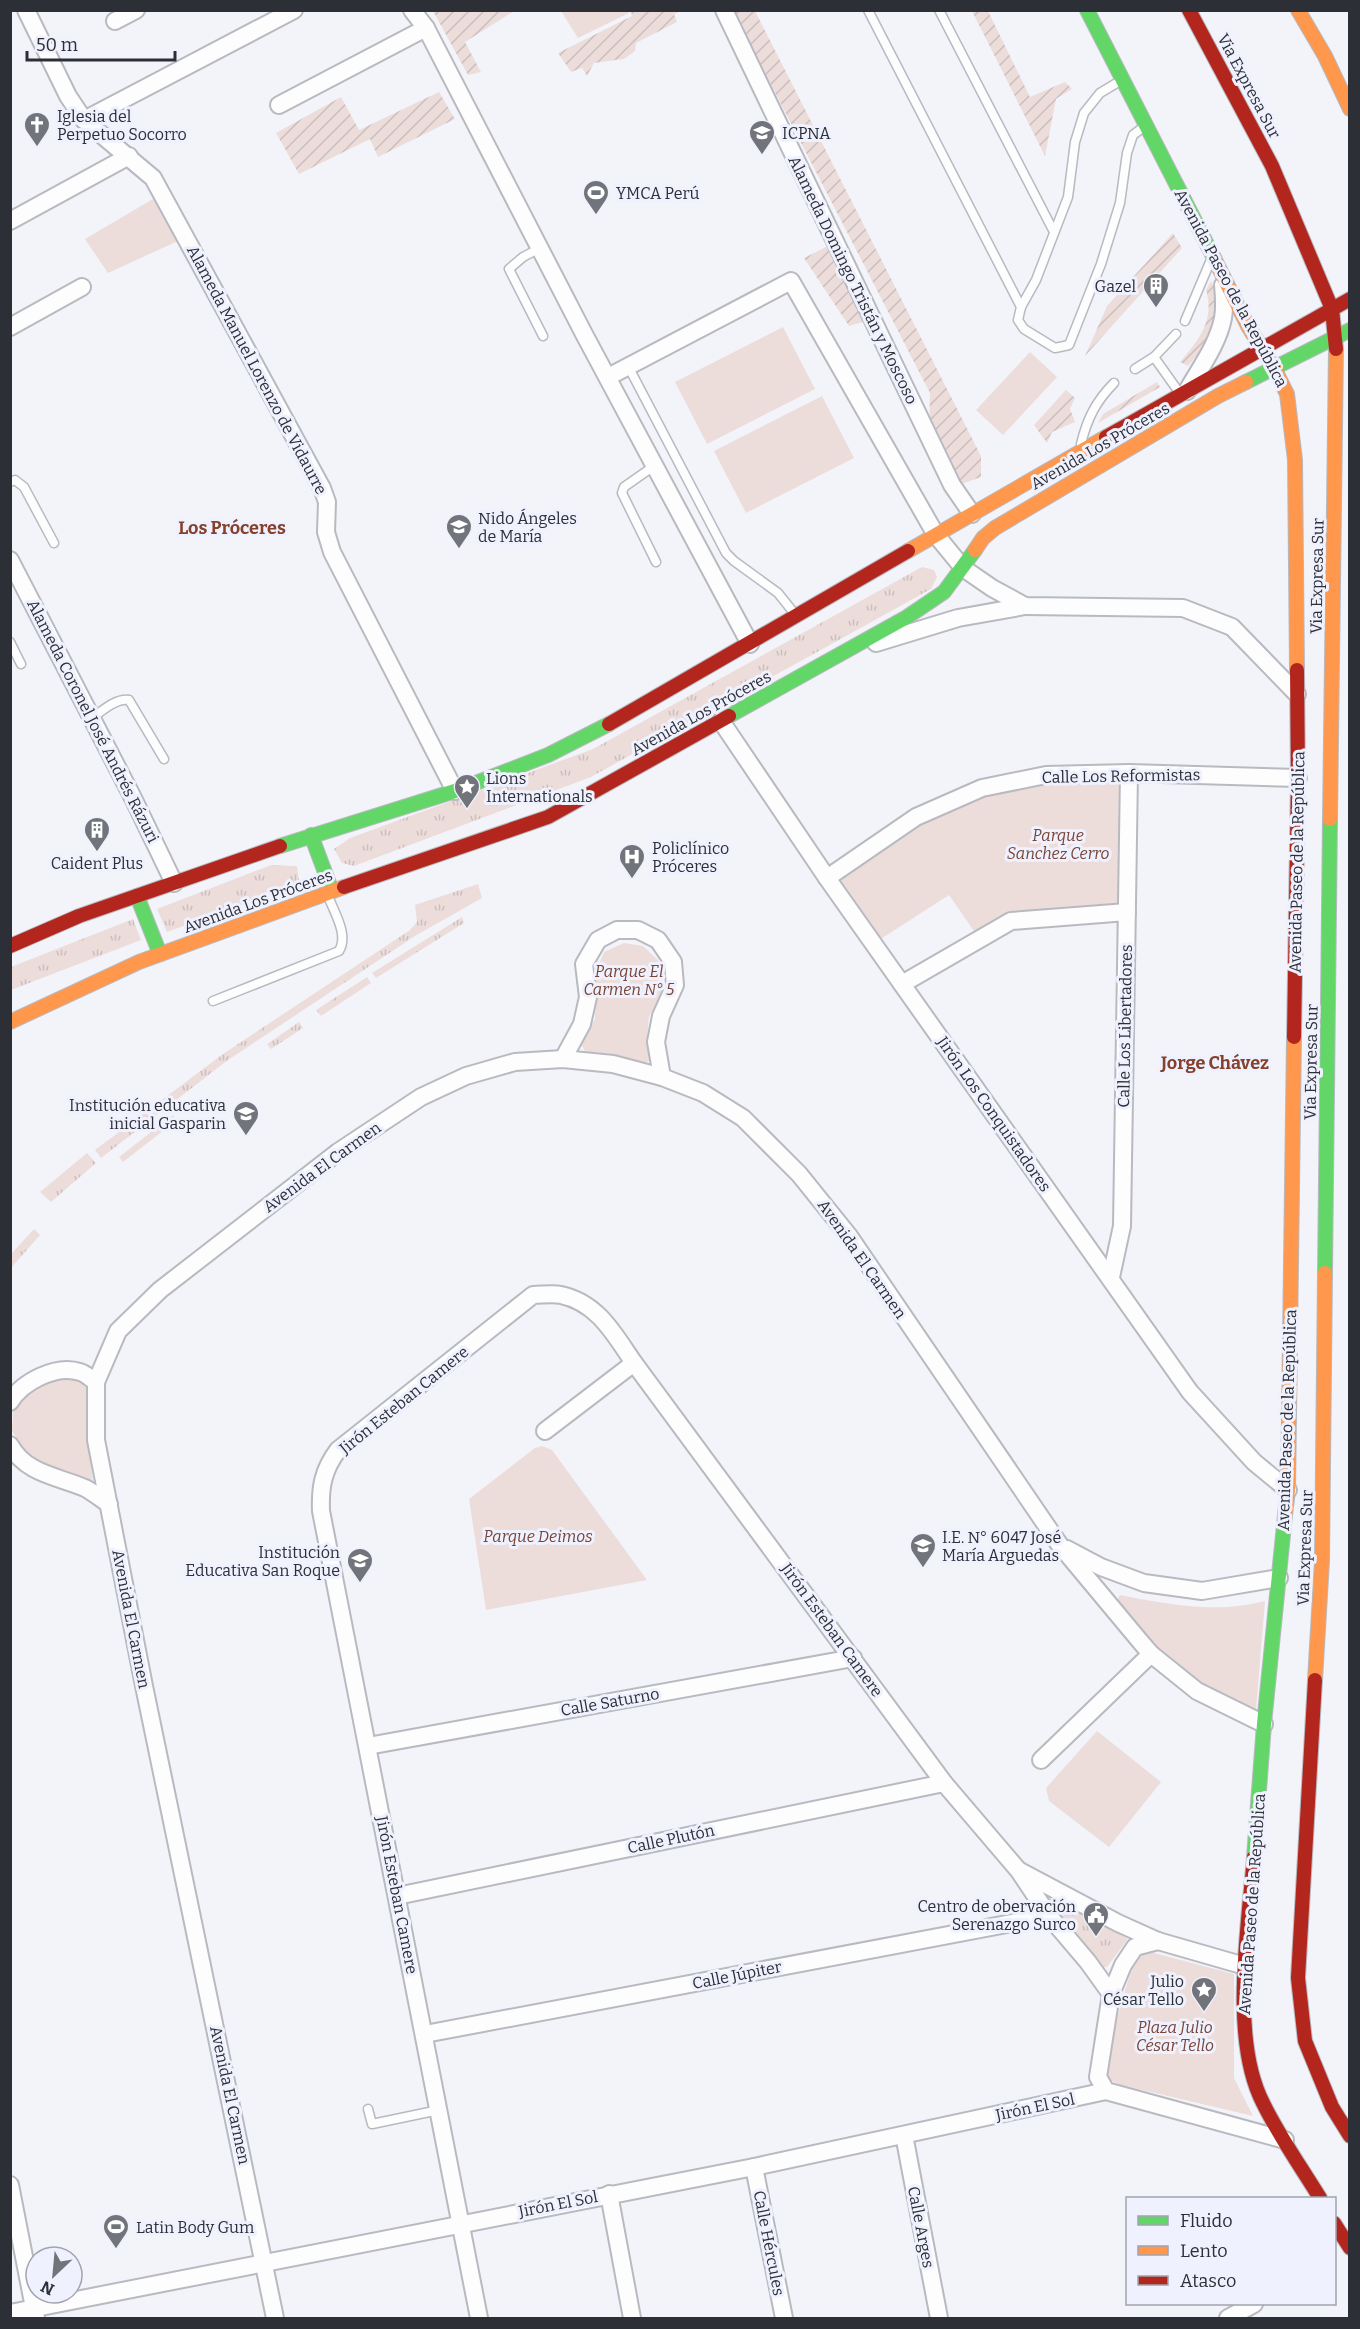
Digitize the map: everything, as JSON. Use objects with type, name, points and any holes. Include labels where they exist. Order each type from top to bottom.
[{"type":"main road","name":"Avenida Paseo de la República","points":[[1087,10],[1223,278],[1287,394],[1295,460],[1298,778],[1288,1490],[1264,1724],[1245,1966],[1245,2023],[1250,2065],[1262,2102],[1319,2197]]},
{"type":"main road","name":"Via Expresa Sur","points":[[1189,10],[1272,166],[1332,309],[1336,337],[1323,1561],[1298,1978],[1305,2041],[1332,2107],[1350,2136]]},
{"type":"main road","points":[[1298,10],[1325,56],[1350,109]]},
{"type":"main road","name":"Avenida Los Próceres","points":[[10,946],[79,916],[311,835],[455,791],[548,755],[636,710],[1079,451],[1350,298]]},
{"type":"main road","name":"Avenida Los Próceres","points":[[10,1022],[139,962],[329,892],[548,817],[846,653],[928,604],[944,592],[983,538],[995,528],[1218,396],[1350,330]]},
{"type":"main road","points":[[311,835],[329,892]]},
{"type":"main road","points":[[137,896],[160,954]]},
{"type":"main road","points":[[1336,2226],[1344,2250]]},
{"type":"street","name":"Alameda Manuel Lorenzo de Vidaurre","points":[[26,10],[68,96],[84,120],[153,178],[322,488],[327,502],[326,532],[332,552],[455,791]]},
{"type":"street","points":[[115,21],[136,10]]},
{"type":"street","points":[[84,120],[294,10]]},
{"type":"street","points":[[412,10],[426,28],[654,466],[750,644]]},
{"type":"street","name":"Alameda Domingo Tristán y Moscoso","points":[[724,10],[952,485],[972,514]]},
{"type":"street","points":[[279,105],[426,28]]},
{"type":"street","points":[[10,221],[129,156]]},
{"type":"street","points":[[1183,394],[1208,354],[1220,329],[1224,306],[1223,278]]},
{"type":"street","points":[[608,377],[791,281],[936,535],[963,568],[992,588],[1025,606]]},
{"type":"street","points":[[10,327],[82,287]]},
{"type":"street","name":"Alameda Coronel José Andrés Rázuri","points":[[10,560],[16,581],[92,718],[174,883]]},
{"type":"street","points":[[846,653],[957,618],[1025,606],[1183,608],[1232,627],[1298,693]]},
{"type":"street","name":"Jirón Los Conquistadores","points":[[721,721],[826,878],[1111,1277],[1190,1392],[1254,1462],[1288,1490]]},
{"type":"street","name":"Calle Los Reformistas","points":[[826,878],[916,817],[982,788],[1046,775],[1129,773],[1298,778]]},
{"type":"street","name":"Calle Los Libertadores","points":[[1111,1277],[1122,1226],[1129,773]]},
{"type":"street","points":[[902,984],[1011,921],[1127,912]]},
{"type":"street","points":[[563,1059],[582,1024],[588,997],[584,964],[598,940],[617,930],[638,930],[658,940],[673,962],[675,985],[661,1016],[656,1042],[662,1077]]},
{"type":"street","name":"Avenida El Carmen","points":[[275,2319],[265,2261],[144,1686],[96,1440],[96,1382],[118,1331],[160,1290],[338,1152],[421,1096],[466,1076],[515,1062],[563,1059],[613,1064],[662,1077],[703,1093],[743,1118],[799,1173],[849,1236],[1059,1544],[1151,1654],[1197,1691],[1264,1724]]},
{"type":"street","name":"Jirón Esteban Camere","points":[[479,2319],[321,1511],[321,1482],[327,1465],[338,1450],[533,1296],[559,1294],[583,1302],[600,1315],[944,1783],[1019,1870],[1049,1916],[1088,1962],[1111,1994]]},
{"type":"street","points":[[545,1431],[634,1363]]},
{"type":"street","points":[[10,1402],[29,1381],[55,1371],[79,1371],[96,1382]]},
{"type":"street","points":[[10,1445],[16,1456],[31,1469],[86,1489],[109,1504]]},
{"type":"street","points":[[1059,1544],[1101,1567],[1144,1583],[1202,1591],[1279,1578]]},
{"type":"street","points":[[1041,1760],[1151,1654]]},
{"type":"street","name":"Calle Saturno","points":[[368,1746],[853,1658]]},
{"type":"street","name":"Calle Plutón","points":[[397,1896],[944,1783]]},
{"type":"street","name":"Jirón Esteban Camere","points":[[1019,1870],[1118,1923],[1158,1941],[1245,1966]]},
{"type":"street","name":"Calle Júpiter","points":[[425,2034],[1049,1916]]},
{"type":"street","points":[[1158,1941],[1135,1947],[1123,1965],[1111,1994],[1098,2077],[1106,2091],[1285,2140]]},
{"type":"street","name":"Jirón El Sol","points":[[10,2313],[35,2313],[265,2261],[754,2167],[1106,2091]]},
{"type":"street","name":"Calle Arges","points":[[904,2135],[939,2319]]},
{"type":"street","name":"Calle Hércules","points":[[754,2167],[784,2319]]},
{"type":"street","points":[[10,2185],[35,2313]]},
{"type":"street","points":[[609,2194],[632,2319]]},
{"type":"street","points":[[1228,2319],[1252,2305]]},
{"type":"lane","points":[[868,10],[1021,307]]},
{"type":"lane","points":[[939,10],[1054,232]]},
{"type":"lane","points":[[1123,79],[1100,93],[1084,113],[1075,142],[1068,197],[1036,280],[1021,307],[1018,320],[1024,329],[1055,348],[1069,345],[1101,264],[1120,203],[1127,153],[1133,135],[1146,124]]},
{"type":"lane","points":[[540,248],[523,257],[509,269],[543,336]]},
{"type":"lane","points":[[1185,321],[1212,256]]},
{"type":"lane","points":[[1136,369],[1154,357],[1176,334]]},
{"type":"lane","points":[[1154,357],[1183,394]]},
{"type":"lane","points":[[628,366],[726,553],[778,593],[796,616]]},
{"type":"lane","points":[[1079,451],[1091,412],[1101,396],[1114,383]]},
{"type":"lane","points":[[654,466],[624,487],[622,492],[656,562]]},
{"type":"lane","points":[[10,482],[15,480],[24,487],[54,543]]},
{"type":"lane","points":[[10,642],[21,664]]},
{"type":"lane","points":[[92,718],[111,705],[124,699],[129,700],[164,759]]},
{"type":"lane","points":[[213,1001],[339,951],[343,941],[342,934],[329,892]]},
{"type":"lane","points":[[368,2109],[372,2124],[439,2110]]},
{"type":"green space","points":[[628,10],[629,13],[578,38],[561,11]]},
{"type":"green space","points":[[433,11],[514,11],[465,42],[481,72],[468,75]]},
{"type":"green space","points":[[631,11],[680,11],[674,14],[677,22],[636,43],[635,51],[624,59],[594,63],[587,76],[582,68],[571,72],[558,53],[632,16]]},
{"type":"green space","points":[[733,11],[755,11],[981,456],[981,477],[956,486],[929,433],[930,393]]},
{"type":"green space","points":[[972,11],[988,11],[1030,97],[1065,82],[1072,89],[1056,99],[1045,156]]},
{"type":"green space","points":[[439,92],[455,119],[378,157],[370,139],[299,174],[276,133],[341,97],[359,130]]},
{"type":"green space","points":[[158,196],[180,240],[108,273],[85,239]]},
{"type":"green space","points":[[1173,233],[1182,248],[1085,356],[1107,306]]},
{"type":"green space","points":[[828,246],[866,321],[849,326],[804,258]]},
{"type":"green space","points":[[1211,281],[1218,304],[1217,316],[1209,337],[1188,366],[1180,362],[1204,329],[1208,311],[1206,290]]},
{"type":"green space","points":[[783,327],[815,389],[707,444],[675,382]]},
{"type":"green space","points":[[1030,352],[1057,377],[1003,435],[976,410]]},
{"type":"green space","points":[[1157,382],[1160,387],[1098,423],[1103,414]]},
{"type":"green space","points":[[1066,390],[1075,398],[1070,409],[1075,422],[1052,432],[1047,443],[1034,425]]},
{"type":"green space","points":[[822,396],[854,458],[746,513],[714,451]]},
{"type":"green space","points":[[922,567],[934,570],[937,577],[931,589],[591,777],[354,866],[342,863],[334,849],[350,838],[593,749]]},
{"type":"green space","name":"Parque Sanchez Cerro","points":[[1129,773],[1127,912],[976,934],[949,895],[873,944],[827,878],[982,788]]},
{"type":"green space","points":[[271,865],[297,866],[299,881],[285,889],[167,932],[157,909]]},
{"type":"green space","points":[[478,884],[482,898],[415,936],[228,1060],[101,1158],[95,1150],[223,1054],[410,930],[417,922],[415,905]]},
{"type":"green space","points":[[462,917],[464,923],[376,978],[372,973]]},
{"type":"green space","points":[[133,919],[141,940],[11,990],[11,967]]},
{"type":"green space","name":"Parque El Carmen N° 5","points":[[624,943],[643,946],[658,960],[663,978],[663,995],[649,1016],[647,1039],[651,1060],[644,1063],[585,1051],[581,1044],[595,1019],[596,971],[604,952]]},
{"type":"green space","points":[[367,977],[371,983],[321,1016],[316,1010]]},
{"type":"green space","points":[[299,1022],[303,1028],[271,1049],[267,1044]]},
{"type":"green space","points":[[173,1115],[177,1120],[123,1162],[119,1157]]},
{"type":"green space","points":[[87,1153],[96,1163],[51,1202],[40,1192]]},
{"type":"green space","points":[[34,1229],[40,1235],[11,1268],[11,1254]]},
{"type":"green space","points":[[75,1378],[90,1383],[88,1435],[93,1484],[57,1472],[27,1453],[12,1431],[13,1412],[27,1389],[46,1379]]},
{"type":"green space","name":"Parque Deimos","points":[[542,1446],[552,1450],[647,1580],[486,1610],[469,1499],[535,1448]]},
{"type":"green space","points":[[1120,1595],[1210,1607],[1229,1607],[1265,1601],[1256,1710],[1203,1684],[1154,1653],[1116,1602]]},
{"type":"green space","points":[[1097,1731],[1161,1782],[1109,1847],[1049,1801],[1046,1788]]},
{"type":"green space","points":[[1046,1891],[1128,1939],[1107,1967],[1102,1967],[1097,1962],[1045,1898]]},
{"type":"green space","name":"Plaza Julio César Tello","points":[[1150,1952],[1234,1974],[1234,2078],[1253,2116],[1121,2085],[1110,2080],[1106,2074],[1113,2035],[1131,1971],[1140,1957]]},
{"type":"traffic: fast","points":[[1087,10],[1214,258]]},
{"type":"traffic: fast","points":[[1246,382],[1350,330]]},
{"type":"traffic: fast","points":[[729,716],[907,617],[944,592],[975,550]]},
{"type":"traffic: fast","points":[[280,846],[455,791],[548,755],[609,724]]},
{"type":"traffic: fast","points":[[1325,1273],[1330,819]]},
{"type":"traffic: fast","points":[[311,835],[332,891]]},
{"type":"traffic: fast","points":[[137,896],[160,954]]},
{"type":"traffic: fast","points":[[1254,1857],[1264,1724],[1285,1515]]},
{"type":"traffic: slow","points":[[1298,10],[1325,56],[1350,109]]},
{"type":"traffic: slow","points":[[1214,258],[1248,326],[1287,394],[1295,460],[1297,670]]},
{"type":"traffic: slow","points":[[1330,819],[1336,349]]},
{"type":"traffic: slow","points":[[975,550],[983,538],[995,528],[1218,396],[1246,382]]},
{"type":"traffic: slow","points":[[908,551],[1106,437]]},
{"type":"traffic: slow","points":[[10,1022],[139,962],[344,887]]},
{"type":"traffic: slow","points":[[1285,1515],[1288,1490],[1294,1037]]},
{"type":"traffic: slow","points":[[1315,1680],[1322,1561],[1325,1273]]},
{"type":"traffic: jam","points":[[1189,10],[1272,166],[1332,309],[1336,349]]},
{"type":"traffic: jam","points":[[1106,437],[1350,299]]},
{"type":"traffic: jam","points":[[609,724],[908,551]]},
{"type":"traffic: jam","points":[[1294,1037],[1298,778],[1297,670]]},
{"type":"traffic: jam","points":[[344,887],[548,817],[729,716]]},
{"type":"traffic: jam","points":[[10,946],[79,916],[280,846]]},
{"type":"traffic: jam","points":[[1315,1680],[1298,1978],[1305,2041],[1332,2107],[1350,2136]]},
{"type":"traffic: jam","points":[[1254,1857],[1244,1983],[1247,2048],[1253,2077],[1263,2103],[1319,2197]]},
{"type":"traffic: jam","points":[[1336,2226],[1350,2248]]},
{"type":"place","name":"Iglesia del Perpetuo Socorro","points":[[37,148]]},
{"type":"place","name":"ICPNA","points":[[762,156]]},
{"type":"place","name":"YMCA Perú","points":[[596,216]]},
{"type":"place","name":"Gazel","points":[[1156,309]]},
{"type":"place","name":"Nido Ángeles de María","points":[[459,550]]},
{"type":"place","name":"Lions Internationals","points":[[467,810]]},
{"type":"place","name":"Caident Plus","points":[[97,853]]},
{"type":"place","name":"Policlínico Próceres","points":[[632,880]]},
{"type":"place","name":"Institución educativa inicial Gasparin","points":[[246,1137]]},
{"type":"place","name":"I.E. N° 6047 José María Arguedas","points":[[923,1569]]},
{"type":"place","name":"Institución Educativa San Roque","points":[[360,1584]]},
{"type":"place","name":"Centro de obervación Serenazgo Surco","points":[[1096,1938]]},
{"type":"place","name":"Julio César Tello","points":[[1204,2013]]},
{"type":"place","name":"Latin Body Gum","points":[[116,2250]]},
{"type":"district","name":"Los Próceres","points":[[232,528]]},
{"type":"district","name":"Jorge Chávez","points":[[1215,1063]]}]
